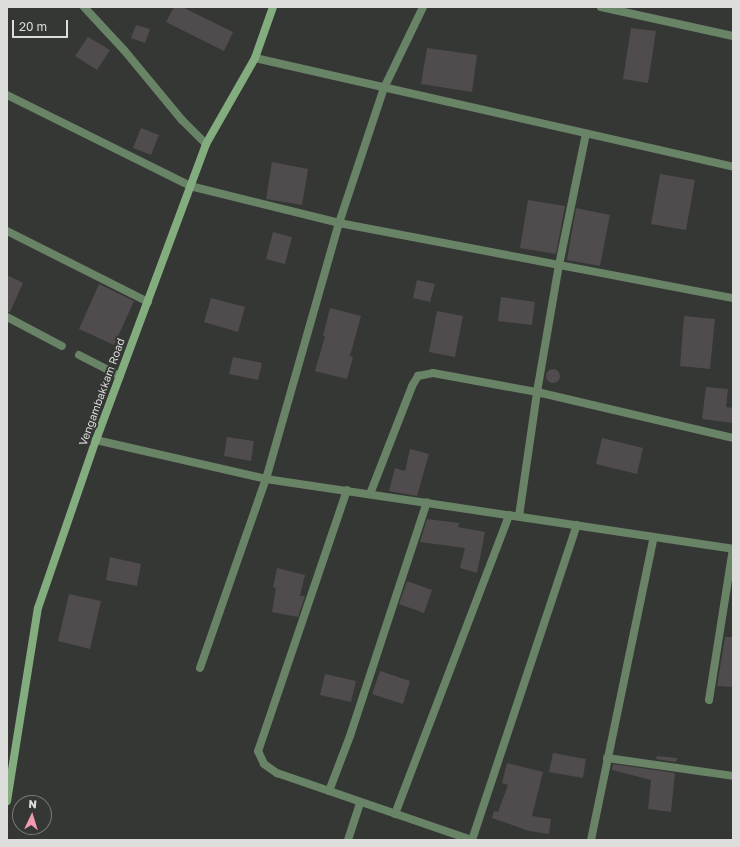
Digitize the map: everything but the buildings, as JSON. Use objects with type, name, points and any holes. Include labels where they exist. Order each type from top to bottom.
[{"type":"main road","name":"Vengambakkam Road","points":[[7,801],[38,608],[96,440],[206,144],[255,58],[273,7]]},
{"type":"street","points":[[84,7],[124,50],[182,120],[206,144]]},
{"type":"street","points":[[200,668],[266,479],[339,222],[384,88],[423,7]]},
{"type":"street","points":[[601,7],[733,36]]},
{"type":"street","points":[[255,58],[733,167]]},
{"type":"street","points":[[7,95],[190,186],[339,222],[733,298]]},
{"type":"street","points":[[519,516],[537,392],[559,265],[586,134]]},
{"type":"street","points":[[7,230],[148,302]]},
{"type":"street","points":[[7,317],[62,346]]},
{"type":"street","points":[[79,354],[120,376]]},
{"type":"street","points":[[370,494],[412,386],[418,376],[433,373],[537,392],[733,438]]},
{"type":"street","points":[[96,440],[266,479],[733,549],[709,700]]},
{"type":"street","points":[[346,490],[258,751],[264,764],[277,773],[472,840],[577,525]]},
{"type":"street","points":[[328,791],[350,736],[427,502]]},
{"type":"street","points":[[395,814],[509,515]]},
{"type":"street","points":[[591,840],[654,536]]},
{"type":"street","points":[[608,758],[733,776]]},
{"type":"street","points":[[348,840],[360,802]]}]
